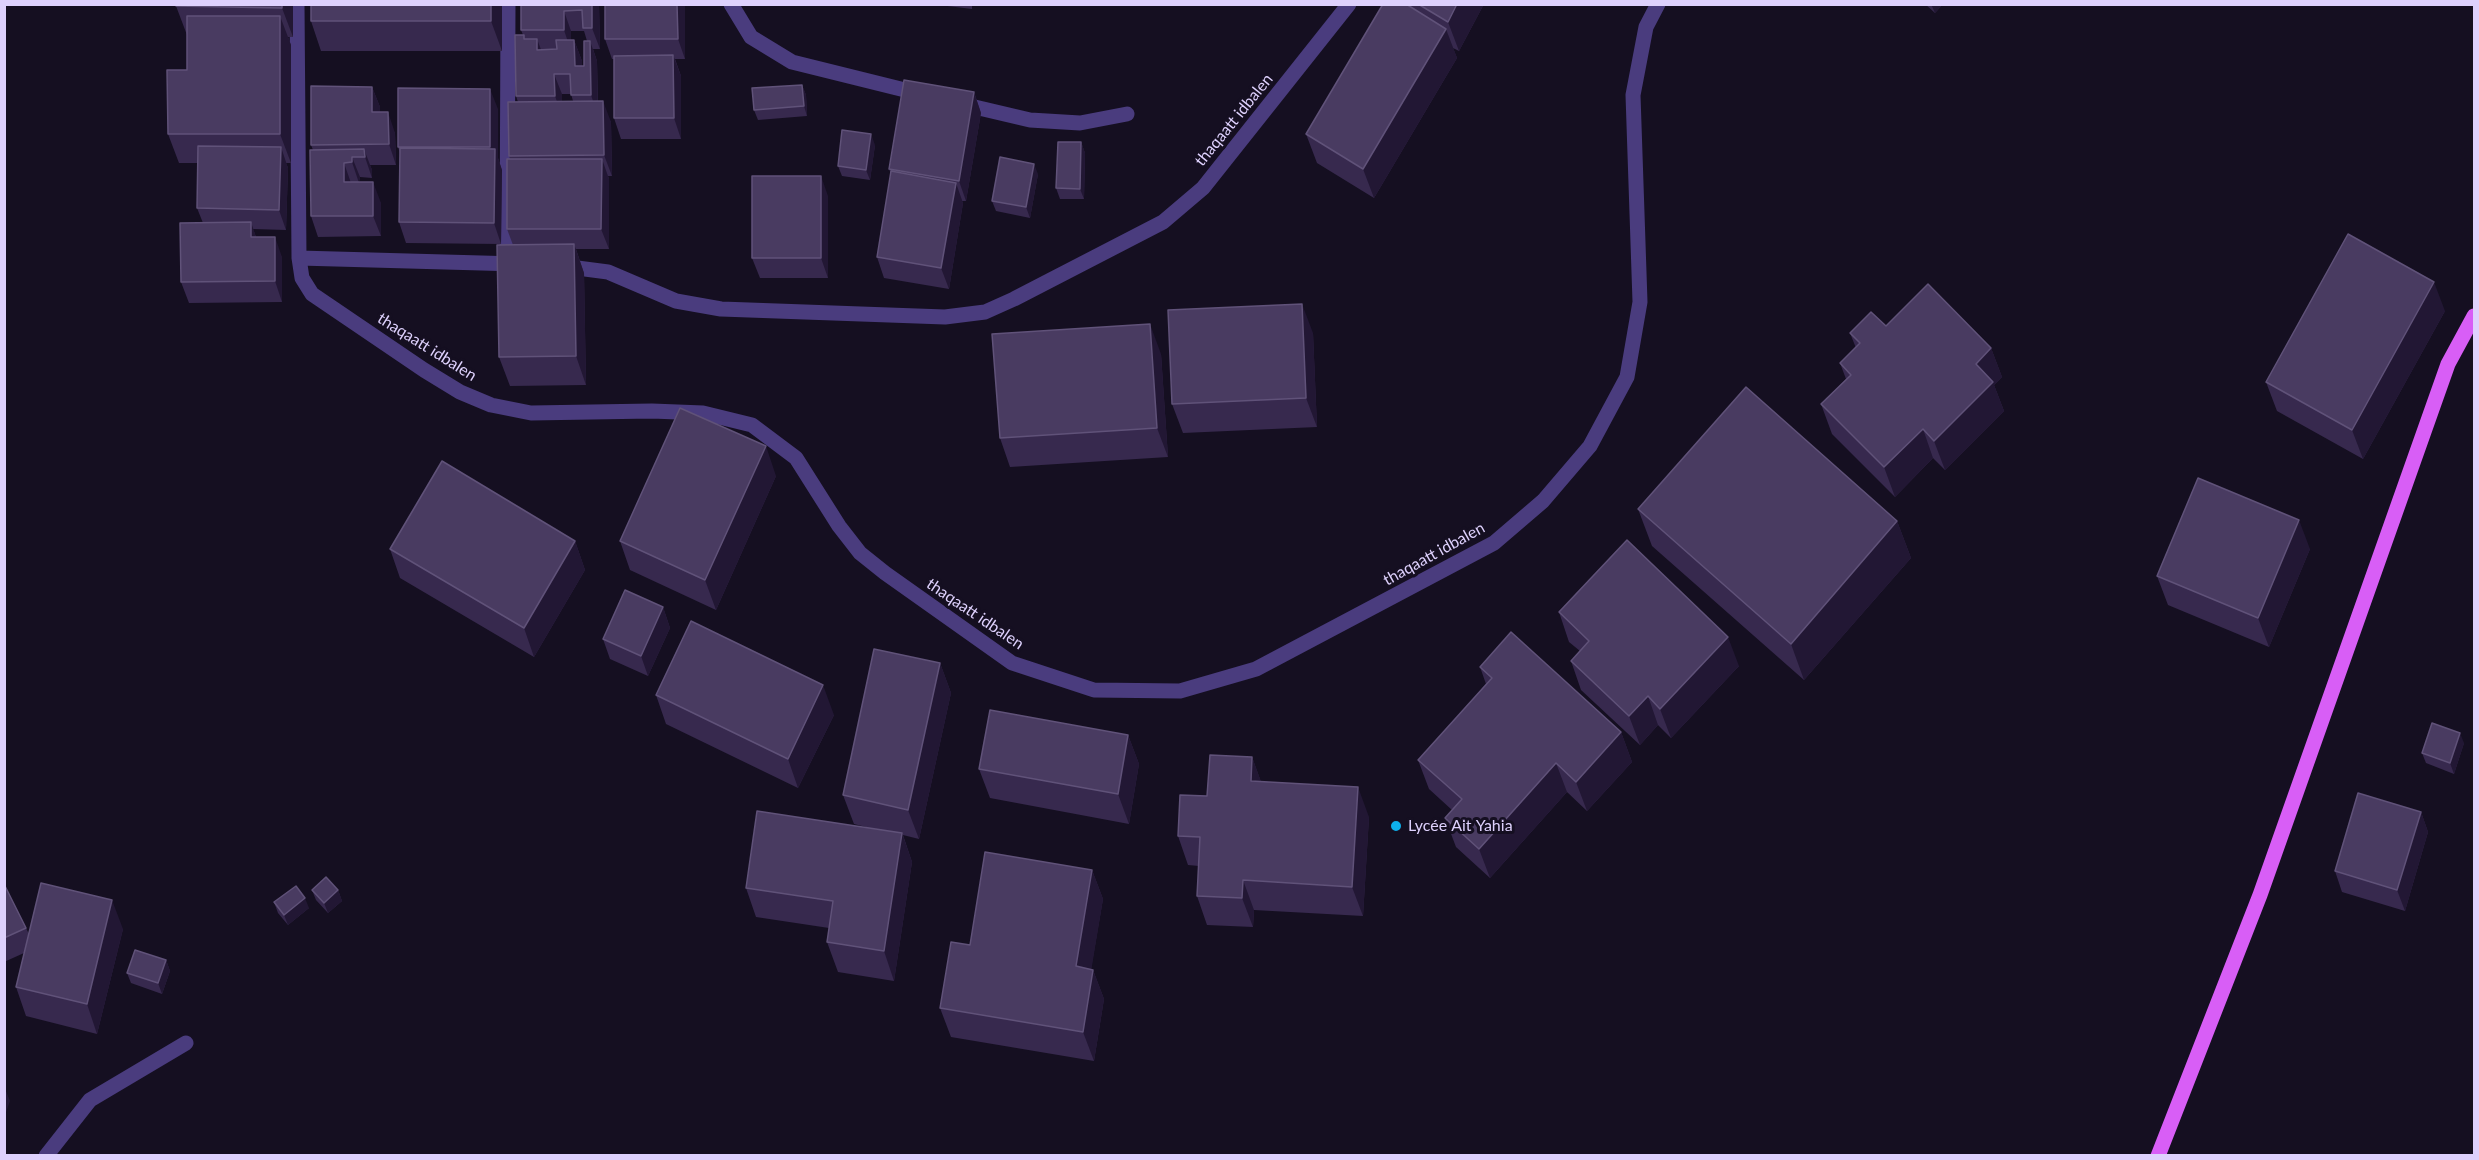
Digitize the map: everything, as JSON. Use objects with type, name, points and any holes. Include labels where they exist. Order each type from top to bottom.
[{"type":"main road","points":[[2158,1155],[2260,895],[2448,364],[2475,315]]},
{"type":"street","name":"thaqaatt idbalen","points":[[297,4],[299,258],[302,278],[312,294],[424,370],[460,392],[491,405],[531,413],[703,413],[752,425],[796,458],[839,526],[860,553],[1012,663],[1094,690],[1180,691],[1256,669],[1494,543],[1544,501],[1590,446],[1627,377],[1640,302],[1633,95],[1646,27],[1658,4]]},
{"type":"street","points":[[507,263],[508,4]]},
{"type":"street","points":[[731,4],[751,37],[792,63],[1030,120],[1080,123],[1127,114]]},
{"type":"street","name":"thaqaatt idbalen","points":[[299,258],[507,263],[608,272],[676,301],[721,309],[945,317],[985,312],[1163,222],[1203,188],[1349,4]]},
{"type":"street","points":[[46,1155],[90,1100],[186,1043]]},
{"type":"building","points":[[176,4],[282,4],[282,8],[176,6]]},
{"type":"building","points":[[311,4],[491,4],[491,21],[311,21]]},
{"type":"building","points":[[521,4],[592,4],[592,28],[583,28],[582,10],[564,11],[564,30],[521,30]]},
{"type":"building","points":[[605,4],[677,4],[678,39],[605,39]]},
{"type":"building","points":[[1383,4],[1406,4],[1446,29],[1363,169],[1306,134]]},
{"type":"building","points":[[1418,4],[1457,4],[1448,22]]},
{"type":"building","points":[[187,16],[280,16],[280,134],[168,134],[167,70],[187,70]]},
{"type":"building","points":[[515,35],[524,35],[524,39],[537,39],[537,50],[557,49],[556,40],[574,40],[575,66],[584,66],[584,41],[590,41],[591,95],[571,95],[570,74],[554,74],[555,96],[516,96]]},
{"type":"building","points":[[673,55],[674,118],[614,118],[614,56]]},
{"type":"building","points":[[904,80],[974,92],[959,181],[889,169]]},
{"type":"building","points":[[802,85],[804,106],[754,110],[752,88]]},
{"type":"building","points":[[311,86],[372,87],[372,112],[388,112],[389,144],[311,145]]},
{"type":"building","points":[[398,88],[490,89],[490,147],[398,147]]},
{"type":"building","points":[[603,101],[604,155],[509,156],[508,102]]},
{"type":"building","points":[[842,130],[871,134],[866,170],[838,166]]},
{"type":"building","points":[[1058,142],[1081,142],[1080,189],[1056,188]]},
{"type":"building","points":[[198,146],[281,147],[279,210],[197,208]]},
{"type":"building","points":[[400,148],[495,149],[494,223],[399,222]]},
{"type":"building","points":[[364,149],[365,157],[352,157],[352,162],[344,163],[344,182],[373,182],[373,216],[311,216],[310,150]]},
{"type":"building","points":[[1000,157],[1034,164],[1026,207],[992,201]]},
{"type":"building","points":[[507,159],[602,159],[601,229],[507,229]]},
{"type":"building","points":[[891,171],[956,183],[941,268],[877,257]]},
{"type":"building","points":[[752,176],[821,176],[821,258],[752,258]]},
{"type":"building","points":[[251,222],[251,237],[275,237],[275,281],[181,282],[180,223]]},
{"type":"building","points":[[2348,234],[2434,282],[2352,430],[2266,382]]},
{"type":"building","points":[[574,244],[576,356],[499,357],[497,245]]},
{"type":"building","points":[[1928,284],[1991,348],[1976,364],[1993,382],[1934,441],[1923,429],[1884,467],[1821,404],[1851,375],[1840,363],[1860,343],[1850,333],[1871,312],[1886,326]]},
{"type":"building","points":[[1302,304],[1306,398],[1172,404],[1168,310]]},
{"type":"building","points":[[1150,324],[1157,428],[1000,438],[992,334]]},
{"type":"building","points":[[1746,387],[1897,521],[1791,644],[1638,509]]},
{"type":"building","points":[[680,408],[766,446],[705,580],[620,541]]},
{"type":"building","points":[[442,461],[575,541],[524,628],[390,549]]},
{"type":"building","points":[[2198,478],[2299,520],[2258,618],[2157,576]]},
{"type":"building","points":[[1627,540],[1728,637],[1660,709],[1648,696],[1629,716],[1571,661],[1589,641],[1559,612]]},
{"type":"building","points":[[625,590],[663,607],[641,656],[603,639]]},
{"type":"building","points":[[691,621],[823,685],[788,759],[656,695]]},
{"type":"building","points":[[1511,632],[1621,732],[1576,782],[1556,763],[1479,849],[1445,818],[1462,799],[1418,760],[1492,678],[1480,667]]},
{"type":"building","points":[[874,649],[940,663],[908,810],[843,795]]},
{"type":"building","points":[[990,710],[1128,735],[1118,794],[979,769]]},
{"type":"building","points":[[2432,723],[2460,733],[2450,763],[2422,753]]},
{"type":"building","points":[[1210,755],[1252,757],[1251,781],[1358,787],[1352,887],[1243,880],[1242,898],[1197,896],[1200,837],[1178,836],[1180,795],[1207,796]]},
{"type":"building","points":[[2358,793],[2421,812],[2397,890],[2335,871]]},
{"type":"building","points":[[757,811],[902,833],[884,951],[827,942],[833,901],[746,888]]},
{"type":"building","points":[[985,852],[1092,870],[1076,966],[1093,970],[1083,1032],[940,1008],[951,942],[970,945]]},
{"type":"building","points":[[326,877],[338,890],[324,903],[312,890]]},
{"type":"building","points":[[41,883],[112,900],[87,1004],[16,987]]},
{"type":"building","points":[[4,884],[26,928],[4,938]]},
{"type":"building","points":[[296,886],[305,898],[284,915],[274,902]]},
{"type":"building","points":[[135,950],[166,960],[158,983],[127,973]]},
{"type":"place","name":"Lycée Ait Yahia","points":[[1396,826]]}]
